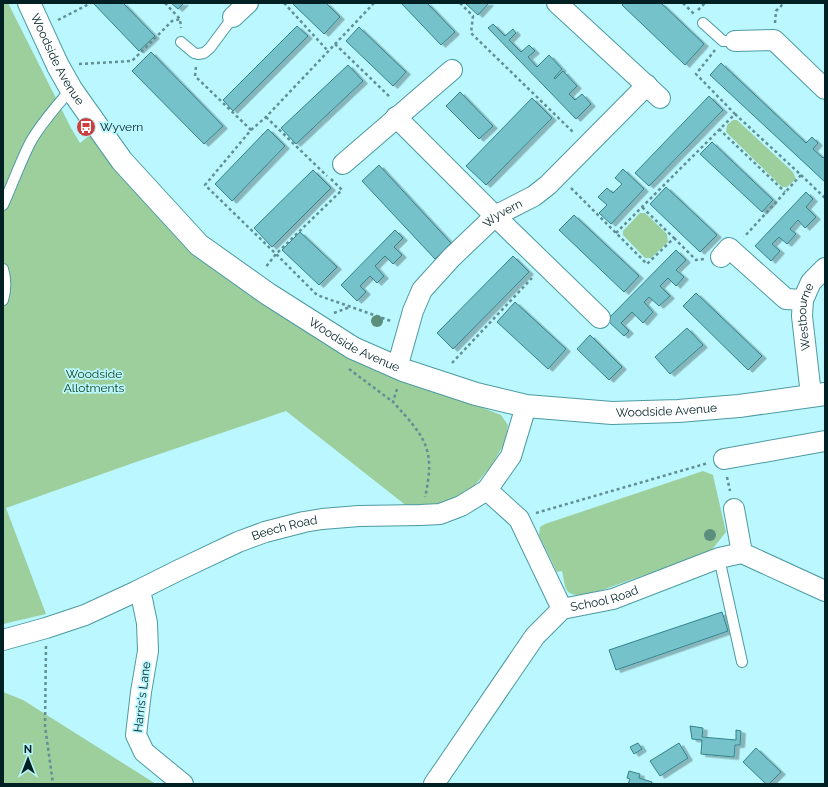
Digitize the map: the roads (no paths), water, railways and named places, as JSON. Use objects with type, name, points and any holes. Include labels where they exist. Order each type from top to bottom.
[{"type":"street","name":"Woodside Avenue","points":[[29,3],[58,66],[71,89],[122,162],[199,245],[268,294],[353,348],[400,369],[476,394],[526,406],[612,412],[678,411],[739,406],[818,395]]},
{"type":"street","points":[[233,17],[248,3]]},
{"type":"street","name":"Wyvern","points":[[400,369],[413,311],[422,290],[451,258],[495,216],[534,196],[548,185],[587,146],[653,92],[557,3]]},
{"type":"street","points":[[729,41],[774,40],[825,89]]},
{"type":"street","points":[[343,164],[452,70]]},
{"type":"street","points":[[400,114],[495,216],[600,318]]},
{"type":"street","points":[[726,254],[786,299],[803,300]]},
{"type":"street","name":"Westbourne","points":[[818,395],[802,316],[803,300],[811,282],[825,268]]},
{"type":"street","name":"Beech Road","points":[[3,640],[85,615],[250,537],[288,526],[322,519],[359,516],[440,514],[461,506],[487,490],[511,456],[526,406]]},
{"type":"street","points":[[724,458],[825,441]]},
{"type":"street","points":[[487,490],[519,519],[562,609]]},
{"type":"street","points":[[734,509],[742,553],[825,591]]},
{"type":"street","name":"School Road","points":[[434,784],[535,636],[562,609],[613,598],[719,558],[742,553]]},
{"type":"street","name":"Harris's Lane","points":[[138,591],[142,598],[147,622],[148,652],[141,692],[136,735],[144,752],[183,784]]},
{"type":"lane","points":[[181,42],[194,53],[204,53],[210,48],[233,17]]},
{"type":"lane","points":[[703,23],[729,41]]},
{"type":"lane","points":[[3,205],[31,142],[50,114],[71,89]]},
{"type":"lane","points":[[3,269],[5,293],[3,300]]},
{"type":"lane","points":[[719,558],[742,662]]},
{"type":"place","name":"Wyvern","points":[[86,127]]},
{"type":"park label","name":"Woodside Allotments","points":[[94,381]]}]
